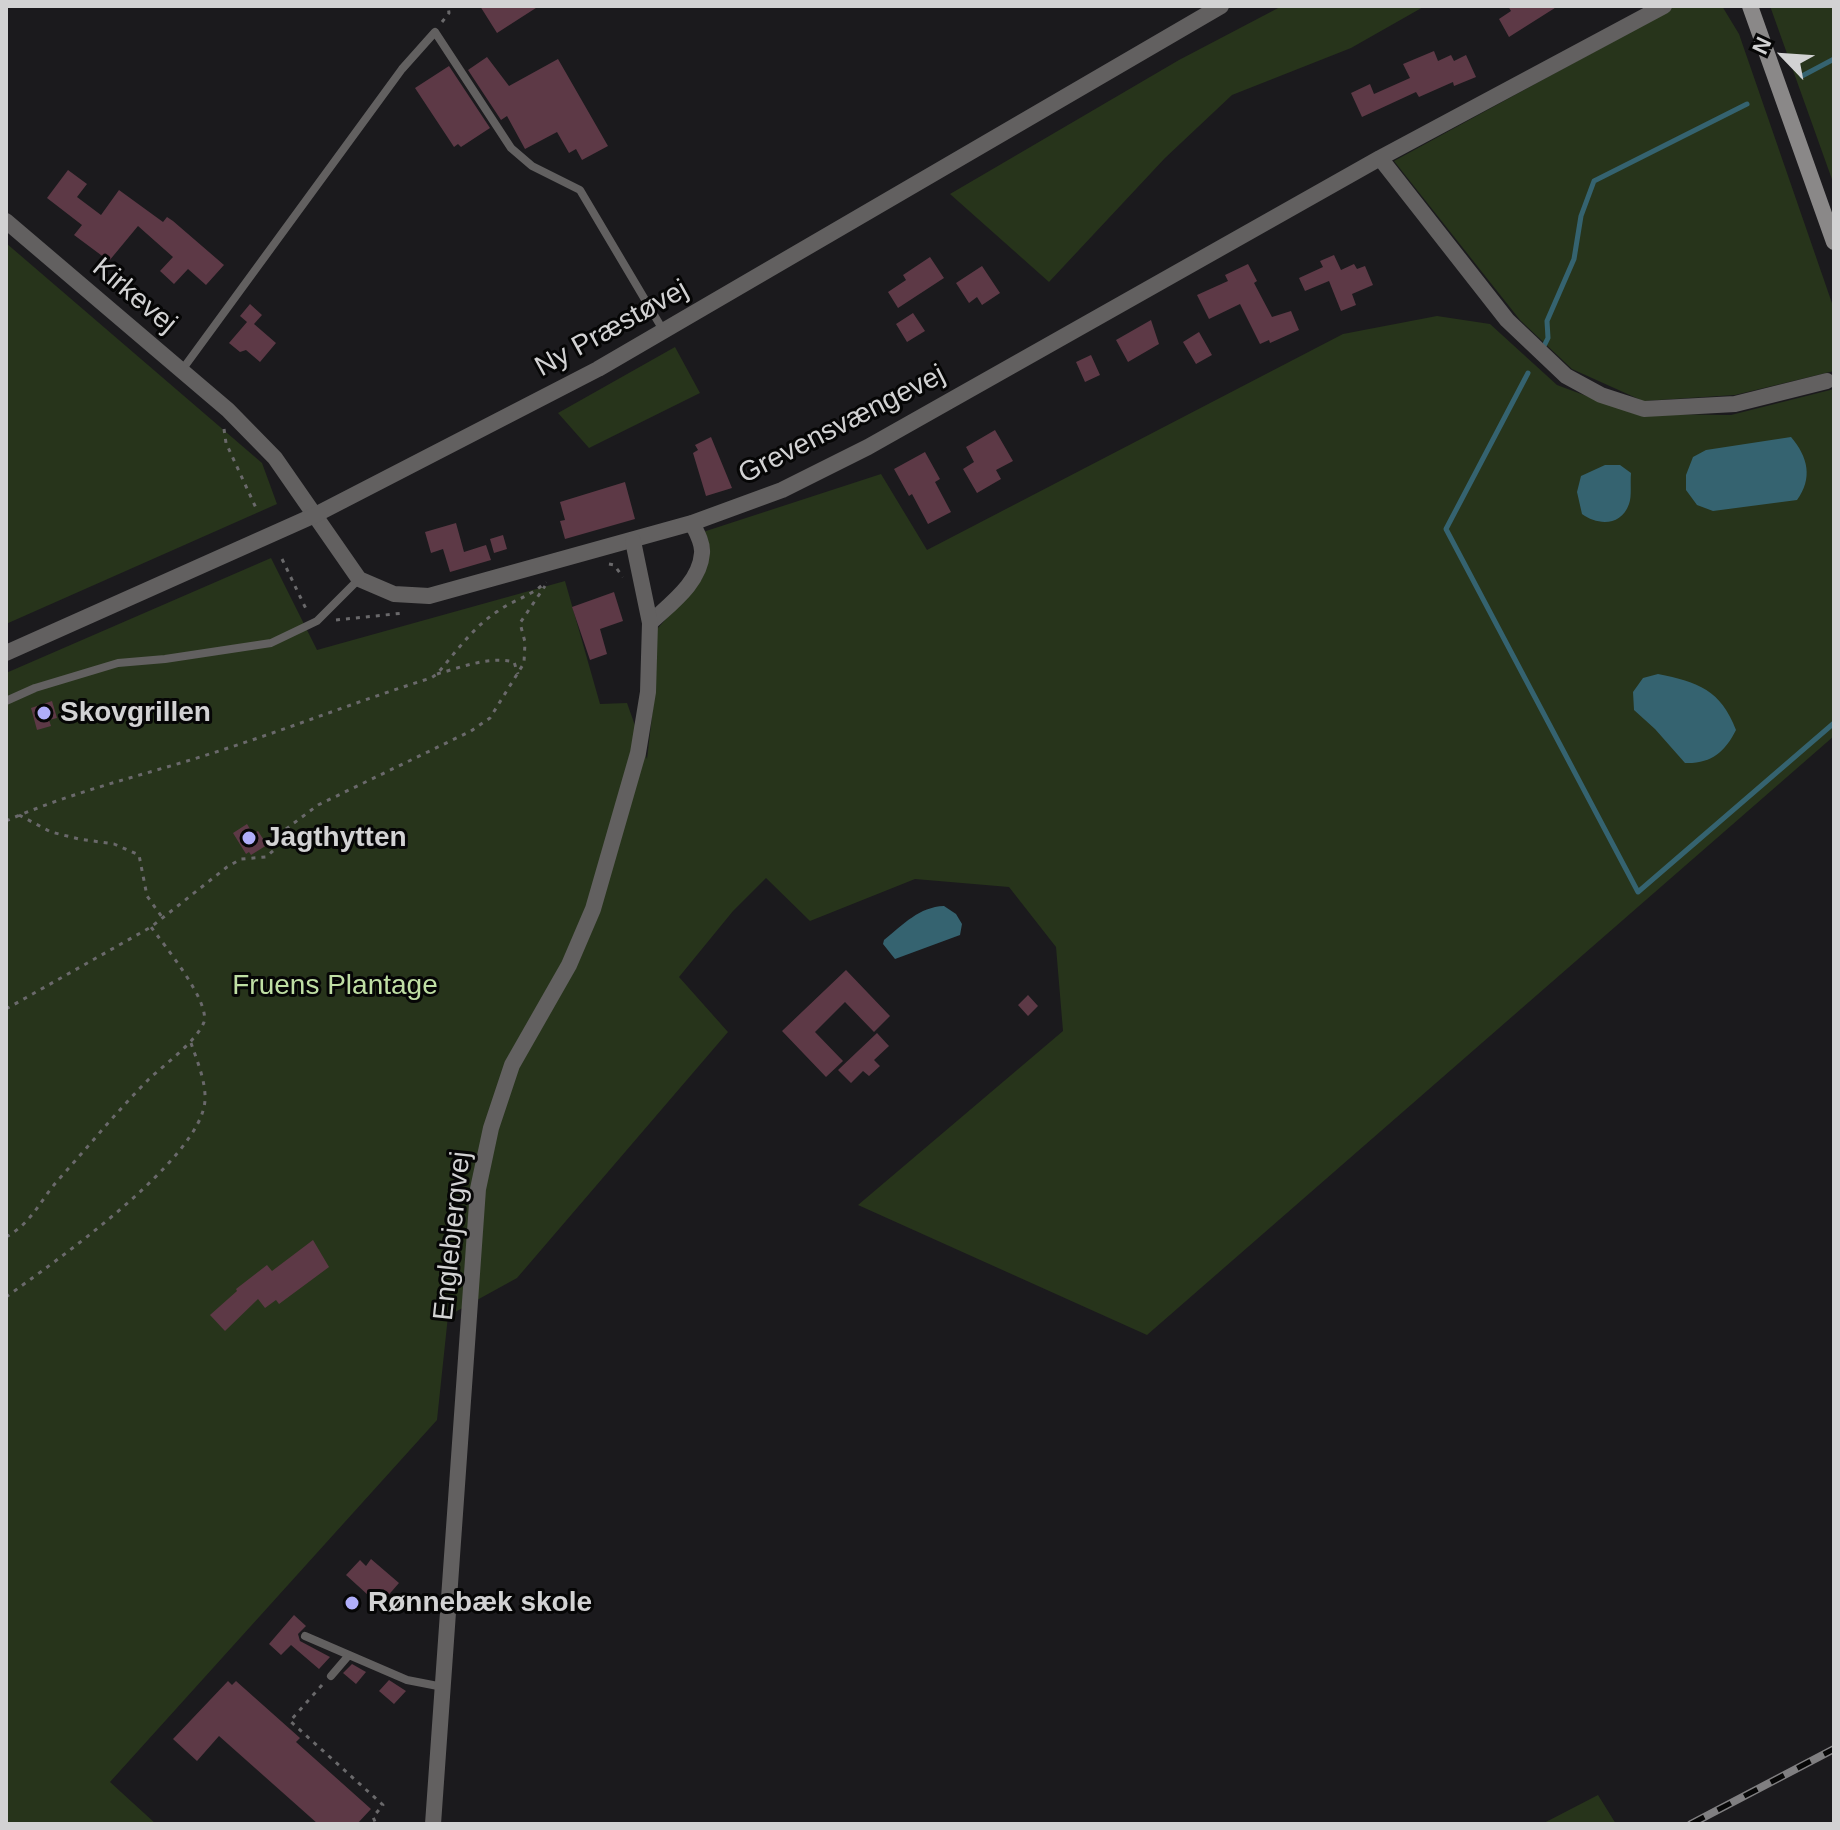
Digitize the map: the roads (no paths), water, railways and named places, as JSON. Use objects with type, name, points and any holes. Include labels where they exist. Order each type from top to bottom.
[{"type":"main road","points":[[1750,6],[1834,242]]},
{"type":"street","name":"Ny Præstøvej","points":[[6,653],[315,515],[584,377],[1221,6]]},
{"type":"street","name":"Grevensvængevej","points":[[359,579],[394,594],[429,596],[633,541],[782,490],[868,447],[1380,158],[1664,6]]},
{"type":"street","points":[[1380,158],[1507,320],[1566,376],[1601,395],[1644,409],[1735,404],[1827,381]]},
{"type":"street","name":"Kirkevej","points":[[6,221],[228,410],[275,458],[315,515]]},
{"type":"street","points":[[315,515],[359,579]]},
{"type":"street","points":[[650,623],[680,595],[698,572],[703,550],[692,523]]},
{"type":"street","name":"Englebjergvej","points":[[433,1824],[478,1189],[491,1128],[512,1065],[569,965],[593,909],[638,753],[648,692],[650,623],[633,541]]},
{"type":"lane","points":[[182,371],[402,69],[435,32],[511,148],[532,166],[580,190],[664,331]]},
{"type":"lane","points":[[6,701],[35,688],[118,663],[271,643],[317,621],[359,579]]},
{"type":"lane","points":[[305,1636],[407,1680],[443,1687]]},
{"type":"lane","points":[[331,1676],[349,1655]]},
{"type":"water","points":[[1791,437],[1805,460],[1807,476],[1797,500],[1713,511],[1697,505],[1686,490],[1686,475],[1693,457],[1706,450]]},
{"type":"water","points":[[1605,465],[1620,465],[1631,473],[1631,493],[1629,504],[1620,517],[1601,522],[1582,514],[1577,492],[1581,476]]},
{"type":"water","points":[[1658,674],[1685,680],[1706,690],[1730,716],[1736,730],[1727,745],[1710,759],[1685,763],[1634,710],[1633,692],[1643,678]]},
{"type":"water","points":[[944,906],[956,914],[962,924],[960,935],[895,959],[883,944],[884,940],[919,913]]},
{"type":"waterway","points":[[1802,76],[1834,59]]},
{"type":"waterway","points":[[1544,346],[1548,338],[1547,321],[1574,259],[1581,216],[1594,181],[1747,104]]},
{"type":"waterway","points":[[1528,373],[1446,529],[1638,892],[1834,723]]},
{"type":"railway","points":[[1691,1824],[1834,1749]]},
{"type":"place","name":"Skovgrillen","points":[[44,713]]},
{"type":"place","name":"Jagthytten","points":[[249,838]]},
{"type":"place","name":"Rønnebæk skole","points":[[352,1603]]},
{"type":"park label","name":"Fruens Plantage","points":[[335,986]]}]
